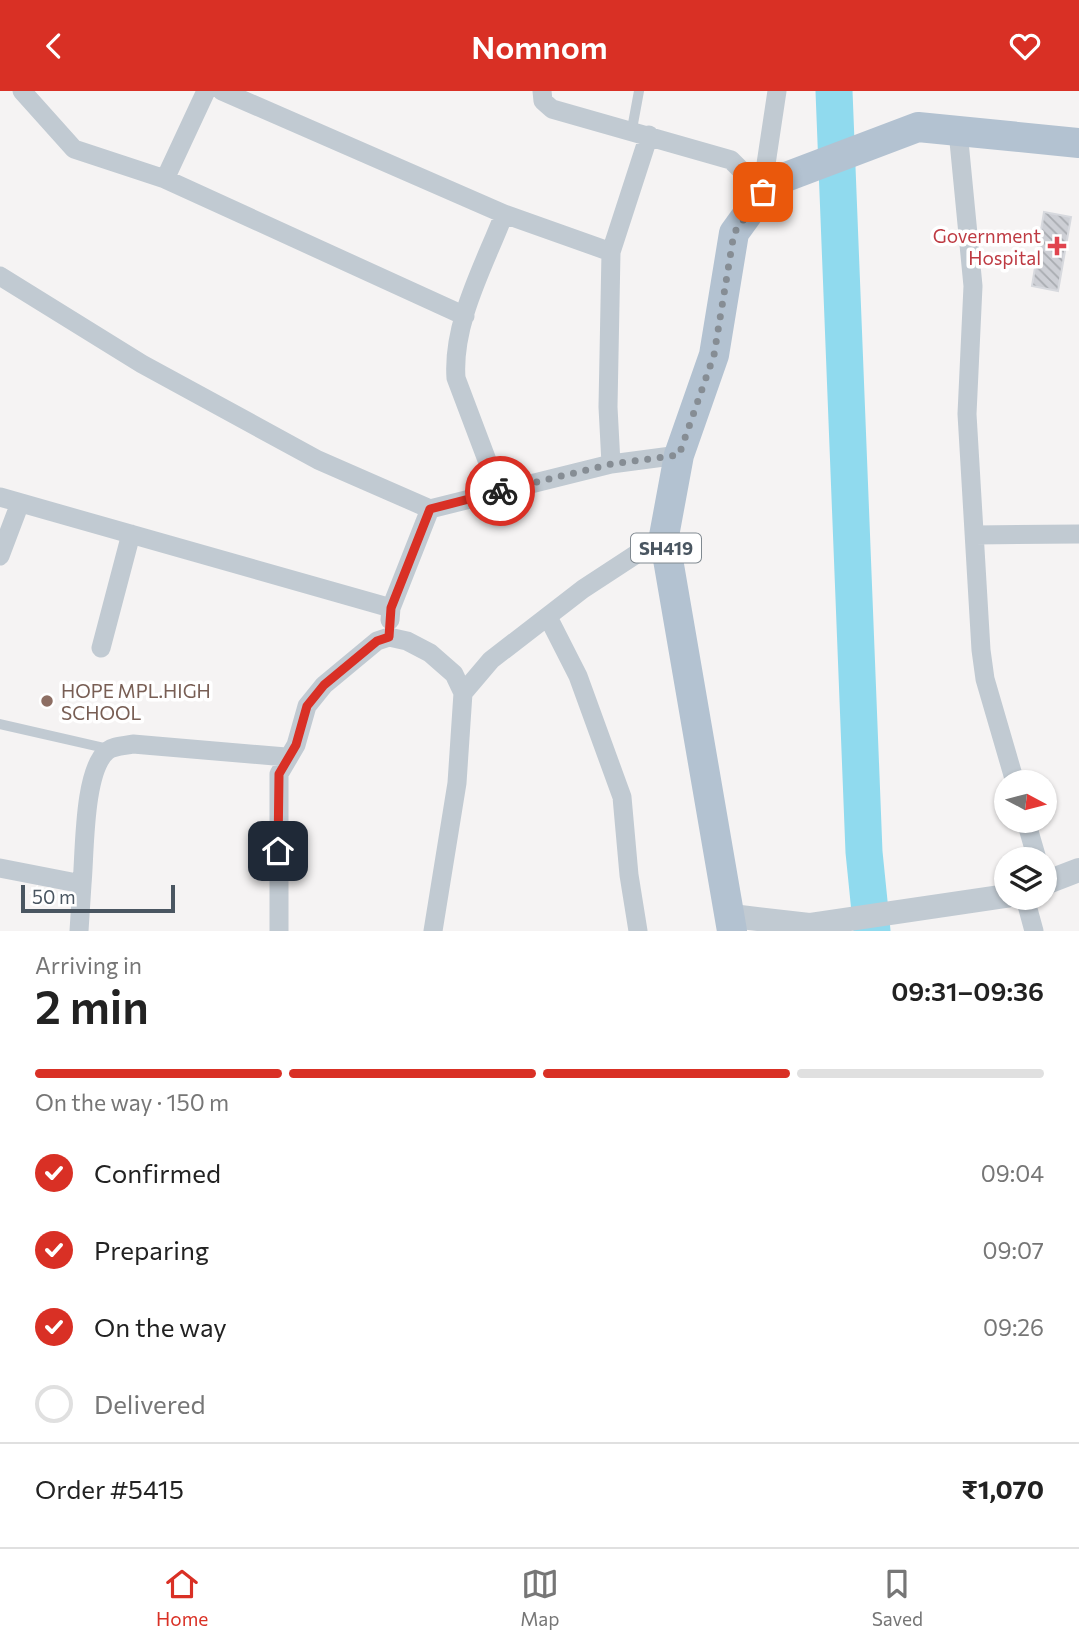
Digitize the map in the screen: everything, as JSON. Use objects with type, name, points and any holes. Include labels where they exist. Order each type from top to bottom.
[{"type":"main road","points":[[768,186],[918,127],[1079,143]]},
{"type":"main road","name":"SH419","points":[[732,924],[664,536],[679,455],[714,355],[734,233],[768,186]]},
{"type":"street","points":[[22,91],[74,149],[165,179],[465,316]]},
{"type":"street","points":[[165,179],[206,91]]},
{"type":"street","points":[[222,91],[504,214],[611,252]]},
{"type":"street","points":[[542,91],[543,101],[552,109],[641,132],[730,160],[768,186]]},
{"type":"street","points":[[768,186],[766,164],[776,91]]},
{"type":"street","points":[[958,131],[973,286],[967,414],[985,679],[1012,770]]},
{"type":"street","points":[[611,464],[608,407],[611,252],[641,132]]},
{"type":"street","points":[[499,492],[456,378],[455,364],[465,316],[504,214]]},
{"type":"street","points":[[0,276],[142,363],[318,460],[430,509],[611,464],[679,455]]},
{"type":"street","points":[[0,497],[391,608]]},
{"type":"street","points":[[0,556],[20,503]]},
{"type":"street","points":[[389,637],[391,608],[430,509]]},
{"type":"street","points":[[101,648],[131,534]]},
{"type":"street","points":[[975,535],[1079,534]]},
{"type":"street","points":[[463,693],[491,660],[549,618],[583,589],[664,536]]},
{"type":"street","points":[[549,618],[578,676],[622,797],[629,875],[638,931]]},
{"type":"street","points":[[279,931],[279,774],[286,757],[296,745],[307,706],[324,685],[377,641],[389,637],[407,641],[430,653],[454,674],[463,693],[457,783],[433,931]]},
{"type":"street","points":[[79,931],[92,776],[100,759],[110,749],[133,744],[286,757]]},
{"type":"street","points":[[0,869],[82,884]]},
{"type":"street","points":[[1057,878],[1079,870]]},
{"type":"street","points":[[732,924],[809,925],[994,898]]},
{"type":"street","points":[[1028,910],[1034,931]]},
{"type":"lane","points":[[639,91],[641,132]]},
{"type":"lane","points":[[0,724],[110,749]]},
{"type":"building","points":[[1044,212],[1071,217],[1058,291],[1032,286]]},
{"type":"waterway","points":[[834,91],[864,852],[872,931]]},
{"type":"way so far","points":[[500,491],[611,464],[679,455],[714,355],[734,233],[763,192]]},
{"type":"place","name":"Government Hospital","points":[[1057,246]]},
{"type":"place","name":"HOPE MPL.HIGH SCHOOL","points":[[47,701]]},
{"type":"route","points":[[278,851],[279,774],[286,757],[296,745],[307,706],[324,685],[377,641],[389,637],[391,608],[430,509],[500,491]]}]
